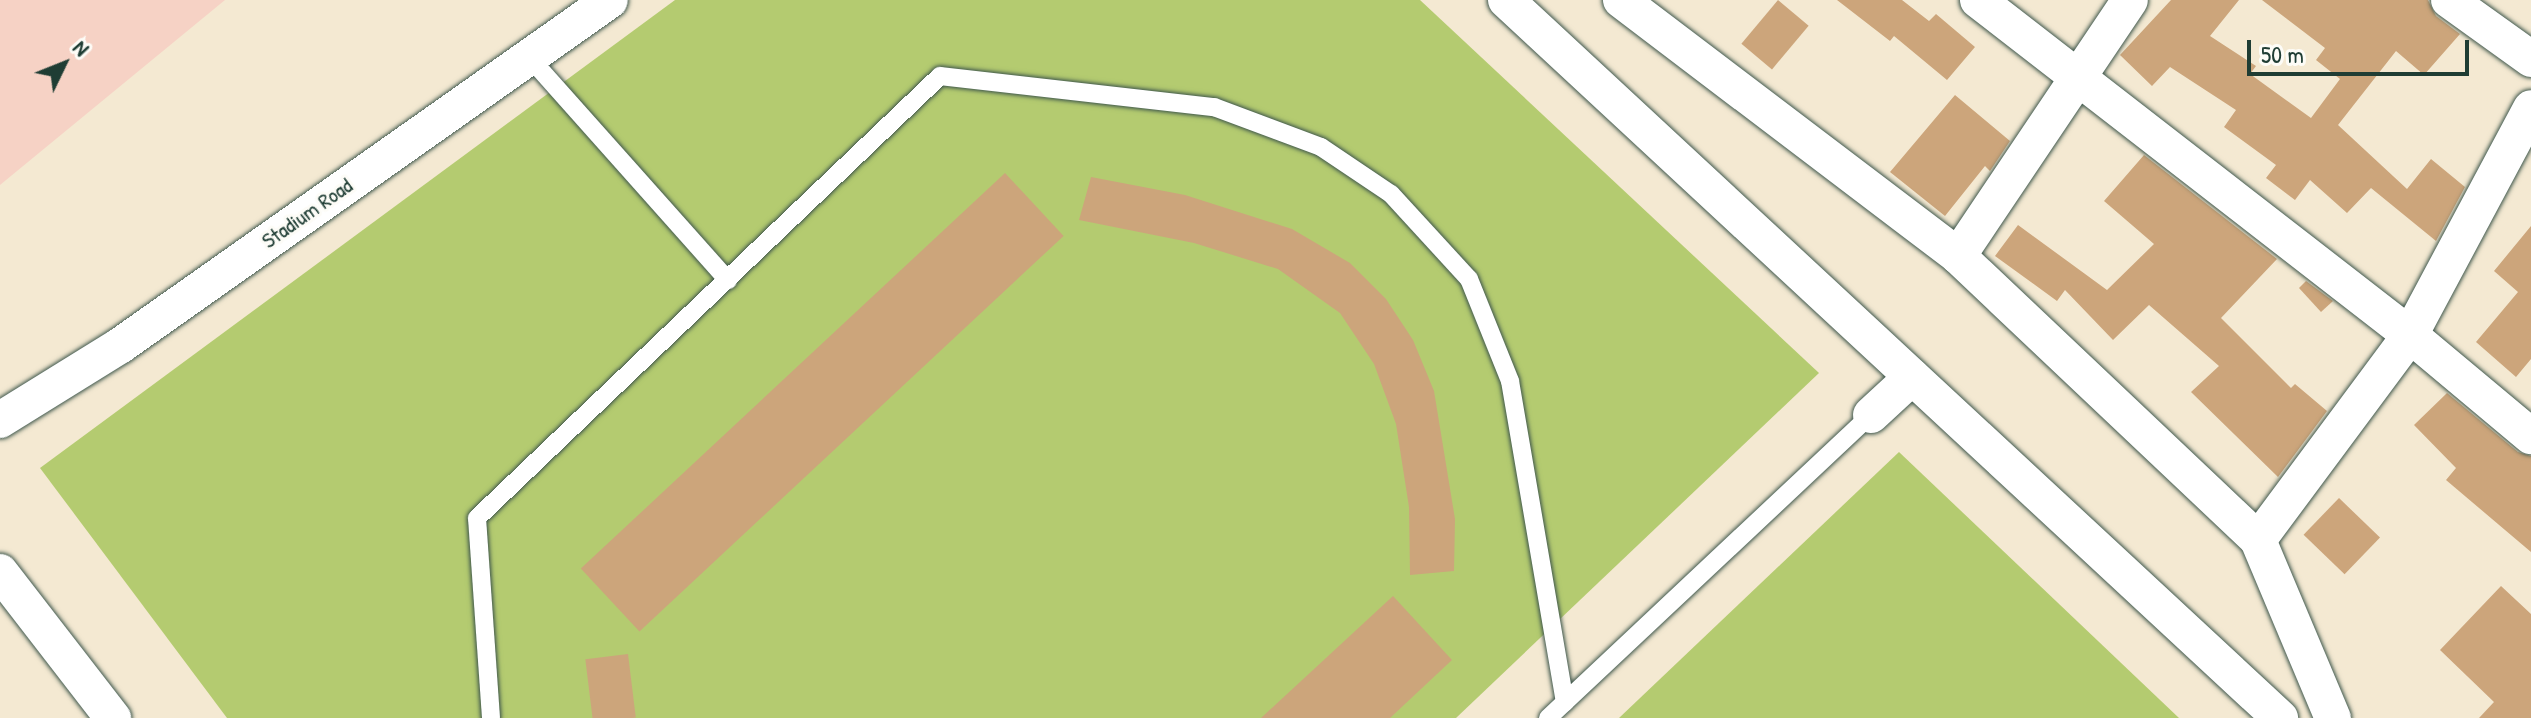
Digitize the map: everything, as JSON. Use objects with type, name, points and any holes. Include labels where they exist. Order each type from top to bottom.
[{"type":"street","name":"Stadium Road","points":[[0,420],[121,345],[610,0]]},
{"type":"street","points":[[1506,0],[2280,718]]},
{"type":"street","points":[[1978,0],[2079,75],[2410,335],[2531,436]]},
{"type":"street","points":[[1958,256],[2130,0]]},
{"type":"street","points":[[2449,0],[2531,59]]},
{"type":"street","points":[[1635,3],[1958,256],[2258,540],[2333,718]]},
{"type":"street","points":[[2258,540],[2410,335],[2531,108]]},
{"type":"street","points":[[1871,415],[1912,377]]},
{"type":"street","points":[[0,572],[113,718]]},
{"type":"lane","points":[[529,57],[728,280]]},
{"type":"lane","points":[[491,718],[477,518],[940,76],[1214,107],[1321,147],[1391,194],[1469,279],[1510,381],[1565,702]]},
{"type":"lane","points":[[1548,718],[1871,415]]},
{"type":"shaded area","points":[[0,0],[225,0],[0,185]]},
{"type":"green space","points":[[675,0],[1420,0],[1819,373],[1456,718],[227,718],[40,468]]},
{"type":"green space","points":[[1899,452],[2179,718],[1619,718]]},
{"type":"building","points":[[1778,0],[1809,26],[1772,69],[1741,44]]},
{"type":"building","points":[[1837,0],[1902,0],[1929,21],[1936,14],[1975,47],[1947,80],[1894,36],[1890,41]]},
{"type":"building","points":[[2171,0],[2239,0],[2210,36],[2256,66],[2250,74],[2311,118],[2340,79],[2316,60],[2325,48],[2262,0],[2428,0],[2436,16],[2460,34],[2424,75],[2396,51],[2338,125],[2407,189],[2431,159],[2465,187],[2436,241],[2371,188],[2347,213],[2310,180],[2295,200],[2266,178],[2276,165],[2224,127],[2236,110],[2170,67],[2152,86],[2120,55]]},
{"type":"building","points":[[1955,95],[2010,141],[1990,171],[1985,166],[1945,216],[1890,172]]},
{"type":"building","points":[[2144,155],[2277,259],[2221,318],[2291,388],[2295,384],[2327,411],[2278,477],[2191,392],[2219,366],[2149,305],[2113,340],[2065,290],[2057,301],[1995,256],[2018,225],[2107,290],[2154,244],[2104,201]]},
{"type":"building","points":[[1005,173],[1064,236],[639,631],[581,569]]},
{"type":"building","points":[[1091,177],[1185,195],[1292,229],[1350,263],[1386,299],[1413,340],[1434,391],[1455,519],[1454,571],[1410,575],[1409,507],[1396,424],[1374,364],[1340,313],[1278,269],[1194,243],[1079,220]]},
{"type":"building","points":[[2531,226],[2531,359],[2516,377],[2476,342],[2518,292],[2494,271]]},
{"type":"building","points":[[2306,281],[2333,301],[2321,312],[2299,288]]},
{"type":"building","points":[[2447,393],[2518,452],[2531,456],[2531,552],[2446,480],[2456,468],[2414,425]]},
{"type":"building","points":[[2339,498],[2380,538],[2345,574],[2304,535]]},
{"type":"building","points":[[2501,586],[2531,614],[2531,718],[2479,718],[2494,702],[2440,650]]},
{"type":"building","points":[[1393,596],[1452,660],[1390,718],[1261,718]]},
{"type":"building","points":[[628,654],[636,718],[593,718],[585,659]]}]
